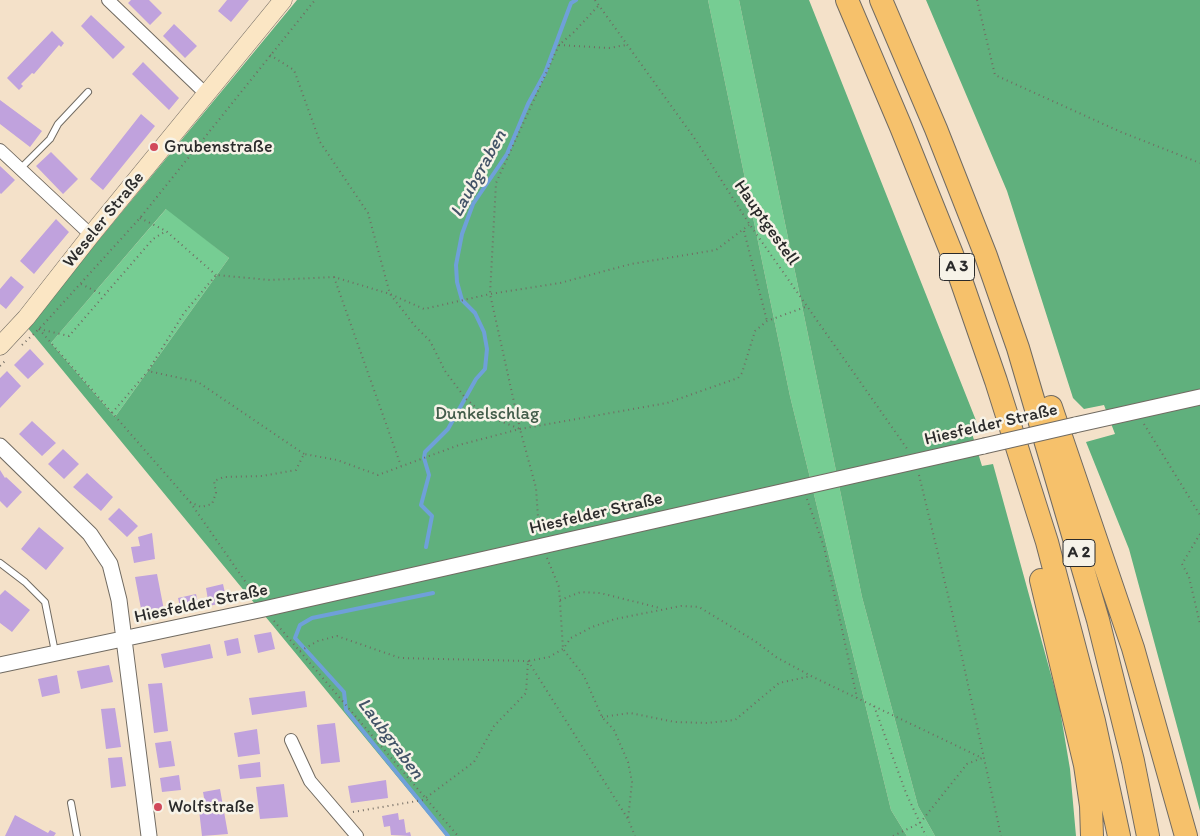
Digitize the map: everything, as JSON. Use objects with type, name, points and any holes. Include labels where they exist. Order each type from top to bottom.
[{"type":"highway","name":"A 3","points":[[847,0],[952,254],[996,381],[1047,542]]},
{"type":"highway","name":"A 3","points":[[881,0],[975,228],[1018,348],[1038,372],[1133,648],[1186,836]]},
{"type":"highway","name":"A 2","points":[[1018,348],[1098,620],[1133,761],[1148,836]]},
{"type":"highway","points":[[1047,542],[1041,578],[1051,628],[1085,765],[1091,806],[1092,836]]},
{"type":"highway","name":"A 2","points":[[1047,542],[1094,721],[1119,836]]},
{"type":"highway","points":[[1047,602],[1057,626],[1082,724],[1104,836]]},
{"type":"main road","name":"Weseler Straße","points":[[0,346],[26,318],[91,235],[283,0]]},
{"type":"street","points":[[108,0],[206,94]]},
{"type":"street","points":[[0,150],[91,235]]},
{"type":"street","name":"Hiesfelder Straße","points":[[0,665],[264,610],[1200,397]]},
{"type":"street","points":[[0,446],[79,522],[105,555],[117,587],[149,836]]},
{"type":"street","points":[[291,740],[310,781],[357,836]]},
{"type":"lane","points":[[20,169],[50,139],[58,124],[88,92]]},
{"type":"lane","points":[[0,563],[25,582],[45,602],[55,654]]},
{"type":"lane","points":[[71,803],[77,836]]},
{"type":"path","points":[[39,329],[140,218],[315,0]]},
{"type":"path","name":"Hauptgestell","points":[[595,0],[695,139],[750,225],[910,452],[920,476],[1001,836]]},
{"type":"path","points":[[977,0],[994,75],[1122,132],[1200,163]]},
{"type":"path","points":[[599,5],[559,45],[496,184],[490,294],[520,429],[536,488],[537,528],[542,546],[559,588],[563,648],[584,676],[602,717],[614,730],[628,762],[632,782],[628,819]]},
{"type":"path","points":[[559,45],[609,48],[627,44]]},
{"type":"path","points":[[270,55],[294,70],[320,142],[368,213],[390,294],[415,326],[430,341],[445,371],[466,400],[486,415],[520,429]]},
{"type":"path","points":[[140,218],[166,231],[216,275],[270,280],[334,277],[390,294],[424,309],[490,294],[560,283],[631,264],[716,250],[750,225]]},
{"type":"path","points":[[39,329],[69,336],[153,239],[166,231]]},
{"type":"path","points":[[744,231],[767,321]]},
{"type":"path","points":[[112,413],[148,372],[184,314],[216,275]]},
{"type":"path","points":[[334,277],[401,466]]},
{"type":"path","points":[[81,284],[103,295]]},
{"type":"path","points":[[148,372],[198,382],[304,454],[337,460],[378,475],[459,445],[520,429],[667,402],[738,378],[742,373],[754,331],[767,321],[808,306]]},
{"type":"path","points":[[39,329],[190,502],[264,610],[342,698],[458,836]]},
{"type":"path","points":[[1137,411],[1200,516]]},
{"type":"path","points":[[190,502],[202,507],[212,504],[216,493],[214,482],[224,477],[262,476],[296,470],[304,454]]},
{"type":"path","points":[[803,487],[824,547],[858,698]]},
{"type":"path","points":[[1200,534],[1182,564],[1189,577],[1200,624]]},
{"type":"path","points":[[560,600],[581,592],[600,593],[662,609]]},
{"type":"path","points":[[300,651],[318,640],[337,636],[400,658],[528,661],[549,658],[563,648],[571,638],[592,627],[615,619],[662,609],[699,607],[755,641],[776,657],[811,676],[982,758]]},
{"type":"path","points":[[338,814],[416,803],[424,800],[474,762],[494,726],[526,693],[528,661]]},
{"type":"path","points":[[528,661],[628,819],[635,836]]},
{"type":"path","points":[[602,717],[630,714],[675,722],[706,723],[735,720],[779,683],[811,676]]},
{"type":"path","points":[[874,706],[906,793],[926,836]]},
{"type":"path","points":[[893,836],[920,823],[967,764],[982,758]]},
{"type":"green space","name":"Dunkelschlag","points":[[297,0],[708,0],[790,396],[891,810],[907,836],[446,836],[27,327]],"holes":[[[166,209],[229,258],[115,417],[51,343]]]},
{"type":"green space","points":[[708,0],[739,0],[862,597],[918,806],[935,836],[907,836],[891,810],[790,396]]},
{"type":"green space","points":[[739,0],[809,0],[977,423],[970,427],[982,466],[993,464],[1059,704],[1070,769],[1076,836],[935,836],[918,806],[862,597]]},
{"type":"green space","points":[[926,0],[1200,0],[1200,811],[1129,549],[1086,442],[1115,434],[1104,405],[1084,409],[1073,398],[1007,191]]},
{"type":"green space","points":[[167,208],[229,258],[115,417],[51,343]]},
{"type":"building","points":[[131,0],[149,0],[162,13],[150,25],[128,3]]},
{"type":"building","points":[[227,0],[249,0],[231,22],[218,11]]},
{"type":"building","points":[[91,15],[125,47],[113,59],[81,26]]},
{"type":"building","points":[[174,24],[197,46],[185,58],[163,36]]},
{"type":"building","points":[[52,31],[64,43],[61,47],[59,45],[34,74],[32,73],[21,84],[23,86],[19,90],[7,78]]},
{"type":"building","points":[[143,62],[179,98],[169,110],[132,74]]},
{"type":"building","points":[[0,100],[42,131],[30,147],[0,124]]},
{"type":"building","points":[[141,114],[155,126],[103,190],[90,179]]},
{"type":"building","points":[[51,152],[78,179],[63,194],[36,166]]},
{"type":"building","points":[[0,166],[15,180],[1,194],[0,193]]},
{"type":"building","points":[[56,219],[69,232],[34,274],[20,261]]},
{"type":"building","points":[[11,276],[24,287],[6,309],[0,304],[0,289]]},
{"type":"building","points":[[30,349],[44,364],[28,379],[14,365]]},
{"type":"building","points":[[7,371],[21,386],[0,408],[0,378]]},
{"type":"building","points":[[32,421],[56,443],[42,456],[19,434]]},
{"type":"building","points":[[63,449],[79,464],[64,479],[48,464]]},
{"type":"building","points":[[0,470],[5,478],[22,492],[7,508],[0,501]]},
{"type":"building","points":[[87,473],[113,497],[101,511],[73,487]]},
{"type":"building","points":[[119,508],[138,526],[127,537],[108,519]]},
{"type":"building","points":[[39,527],[64,548],[46,570],[21,549]]},
{"type":"building","points":[[152,533],[155,559],[134,563],[131,547],[140,546],[138,537]]},
{"type":"building","points":[[157,574],[164,610],[142,614],[135,577]]},
{"type":"building","points":[[223,584],[227,602],[209,606],[206,588]]},
{"type":"building","points":[[5,590],[30,610],[12,632],[0,623],[0,595]]},
{"type":"building","points":[[196,594],[199,607],[181,611],[178,598]]},
{"type":"building","points":[[271,632],[275,649],[258,653],[254,635]]},
{"type":"building","points":[[238,638],[241,653],[227,656],[224,641]]},
{"type":"building","points":[[210,644],[213,658],[164,668],[161,654]]},
{"type":"building","points":[[109,665],[113,682],[81,689],[77,671]]},
{"type":"building","points":[[57,675],[60,693],[42,697],[38,679]]},
{"type":"building","points":[[162,683],[168,731],[154,733],[148,684]]},
{"type":"building","points":[[305,691],[307,707],[252,715],[249,698]]},
{"type":"building","points":[[115,708],[121,747],[106,749],[101,709]]},
{"type":"building","points":[[335,723],[340,762],[321,764],[317,725]]},
{"type":"building","points":[[257,729],[260,754],[238,757],[234,733]]},
{"type":"building","points":[[171,741],[175,766],[159,768],[155,743]]},
{"type":"building","points":[[122,757],[126,786],[111,788],[108,758]]},
{"type":"building","points":[[260,762],[261,777],[240,779],[238,765]]},
{"type":"building","points":[[179,775],[181,790],[162,792],[160,778]]},
{"type":"building","points":[[386,780],[388,798],[351,803],[348,786]]},
{"type":"building","points":[[284,784],[288,817],[260,819],[256,787]]},
{"type":"building","points":[[220,789],[228,834],[202,836],[199,810],[206,809],[203,792]]},
{"type":"building","points":[[398,813],[399,820],[404,819],[406,833],[410,832],[411,836],[391,835],[390,826],[384,827],[382,816]]},
{"type":"building","points":[[15,815],[48,833],[50,830],[56,833],[54,836],[5,836]]},
{"type":"waterway","name":"Laubgraben","points":[[426,547],[432,516],[421,505],[429,475],[424,458],[425,452],[448,429],[476,379],[485,369],[487,349],[484,332],[475,313],[462,300],[457,282],[456,265],[462,234],[473,204],[507,154],[528,104],[545,73],[571,3],[576,0]]},
{"type":"waterway","name":"Laubgraben","points":[[433,593],[312,618],[300,625],[295,638],[344,692],[346,710],[448,836]]},
{"type":"place","name":"Grubenstraße","points":[[154,147]]},
{"type":"place","name":"Wolfstraße","points":[[158,807]]}]
